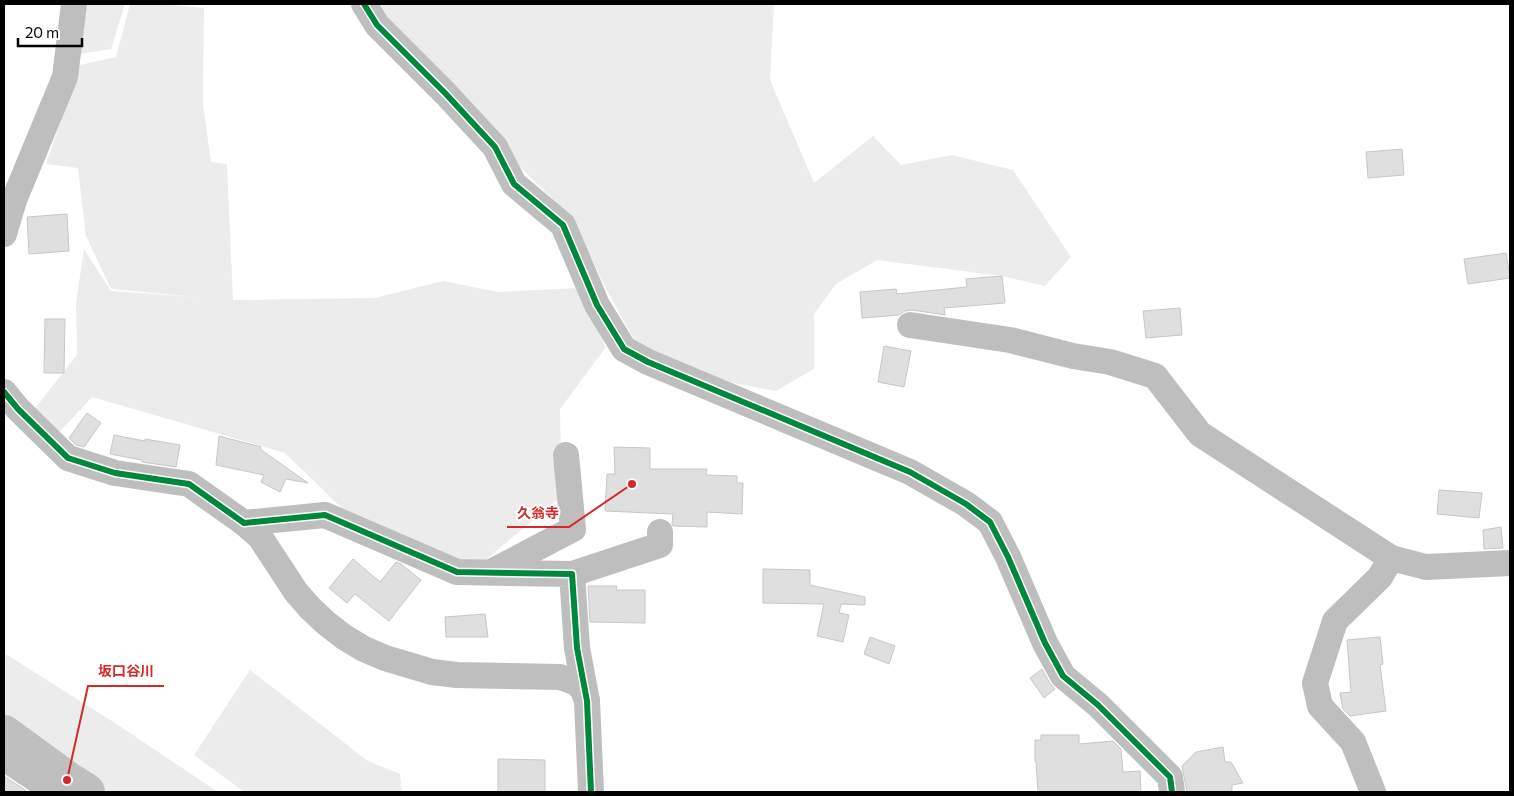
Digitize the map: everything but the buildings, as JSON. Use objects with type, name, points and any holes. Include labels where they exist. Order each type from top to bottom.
[{"type":"street","points":[[4,234],[14,200],[65,77],[74,4]]},
{"type":"street","points":[[364,4],[377,25],[445,93],[495,147],[514,184],[563,225],[597,305],[624,349],[648,362],[910,472],[966,504],[990,522],[1008,557],[1045,643],[1064,676],[1098,705],[1170,777],[1172,792]]},
{"type":"street","points":[[910,325],[1010,340],[1073,356],[1110,362],[1155,376],[1200,434],[1392,558],[1426,567],[1510,563]]},
{"type":"street","points":[[4,392],[18,409],[68,458],[115,473],[189,484],[244,523],[260,537],[296,592],[310,608],[344,637],[364,648],[385,658],[432,672],[457,675],[560,677],[577,683],[583,690],[587,701]]},
{"type":"street","points":[[490,573],[573,528],[566,454]]},
{"type":"street","points":[[244,523],[325,515],[457,572],[490,573],[572,574],[660,545],[660,532]]},
{"type":"street","points":[[1373,792],[1353,742],[1320,706],[1315,683],[1335,621],[1380,577],[1392,558]]},
{"type":"street","points":[[572,574],[576,648],[587,701],[591,792]]},
{"type":"street","points":[[4,758],[55,792]]},
{"type":"shaded area","points":[[76,4],[125,4],[111,49],[68,56]]},
{"type":"shaded area","points":[[130,4],[161,4],[204,8],[203,104],[211,162],[227,164],[233,300],[375,298],[443,281],[498,292],[578,288],[606,347],[560,409],[562,496],[471,572],[352,518],[285,453],[92,397],[54,438],[32,412],[77,355],[76,303],[84,249],[111,291],[196,297],[111,289],[86,236],[78,168],[46,164],[71,91],[66,68],[116,57]]},
{"type":"shaded area","points":[[377,4],[774,4],[770,80],[814,183],[873,136],[901,165],[952,155],[1013,170],[1071,257],[1045,286],[1002,276],[877,260],[836,284],[814,314],[814,369],[776,391],[729,382],[637,345],[603,283],[573,219],[510,157],[379,12]]},
{"type":"shaded area","points":[[4,653],[115,723],[218,792],[55,792],[4,758]]},
{"type":"shaded area","points":[[250,670],[368,761],[400,774],[402,792],[244,792],[194,755]]},
{"type":"waterway","points":[[4,734],[86,792]]},
{"type":"cycle path","points":[[364,4],[377,25],[445,93],[495,147],[514,184],[563,225],[597,305],[624,349],[648,362],[910,472],[966,504],[990,522],[1008,557],[1045,643],[1063,676],[1098,705],[1170,777],[1172,792]]},
{"type":"cycle path","points":[[4,392],[18,409],[68,458],[115,473],[189,484],[244,523],[325,515],[457,572],[572,574],[577,648],[587,701],[591,792]]},
{"type":"place","name":"久翁寺","points":[[632,484]]},
{"type":"place","name":"坂口谷川","points":[[67,780]]}]
